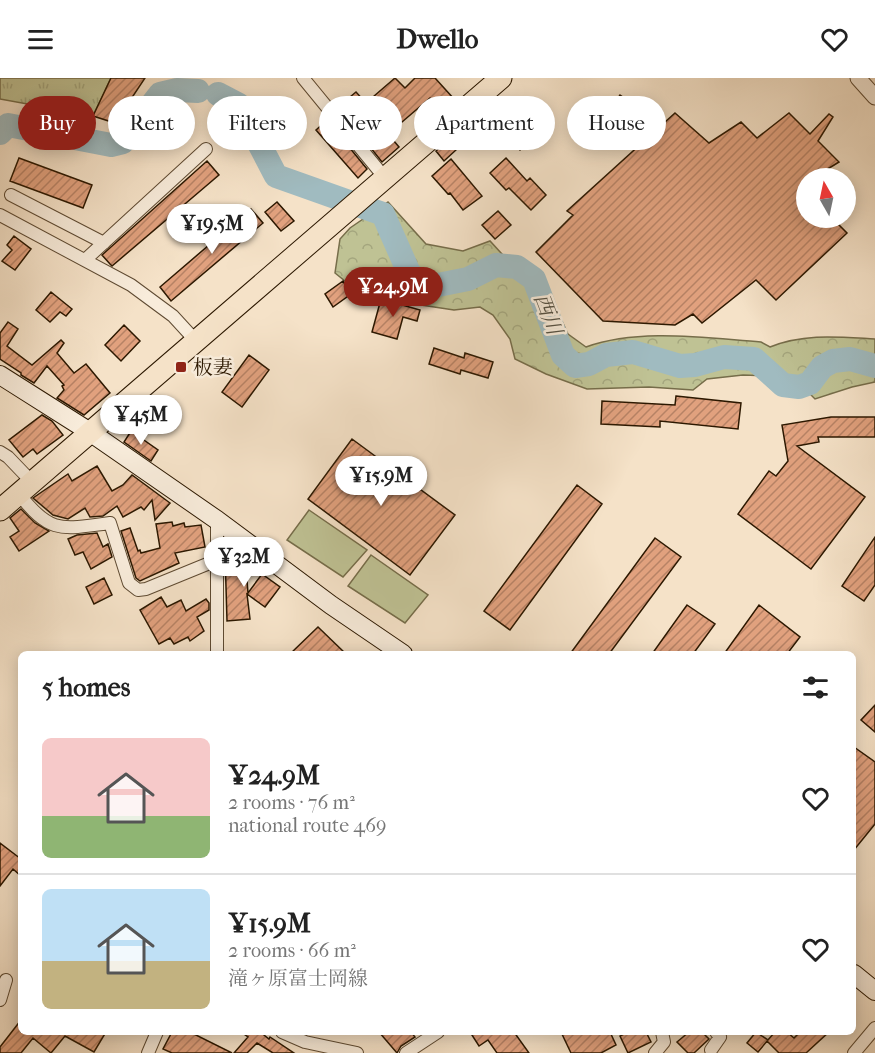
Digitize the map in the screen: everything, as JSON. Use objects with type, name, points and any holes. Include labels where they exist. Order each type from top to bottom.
[{"type":"highway","points":[[0,510],[501,78]]},
{"type":"main road","points":[[0,375],[90,432],[399,651]]},
{"type":"main road","points":[[856,976],[875,991]]},
{"type":"street","points":[[303,78],[378,184]]},
{"type":"street","points":[[858,78],[875,97]]},
{"type":"street","points":[[85,260],[206,149]]},
{"type":"street","points":[[11,195],[104,243]]},
{"type":"street","points":[[0,215],[131,285],[173,316],[195,340]]},
{"type":"street","points":[[2,456],[26,488],[39,517],[64,529],[110,524],[129,583],[138,590],[146,589],[217,560]]},
{"type":"street","points":[[217,520],[217,651]]},
{"type":"street","points":[[0,1000],[6,980]]},
{"type":"street","points":[[854,1053],[875,1028]]},
{"type":"street","points":[[148,1053],[156,1035]]},
{"type":"street","points":[[289,1035],[305,1042],[357,1053]]},
{"type":"street","points":[[406,1053],[433,1035]]},
{"type":"street","points":[[655,1053],[664,1042],[663,1035]]},
{"type":"street","points":[[711,1050],[720,1037],[718,1035]]},
{"type":"green space","points":[[0,78],[111,78],[96,110],[96,96],[18,96],[18,102],[0,99]]},
{"type":"green space","points":[[388,202],[426,244],[463,251],[490,241],[560,317],[568,334],[586,347],[606,341],[650,336],[761,342],[770,347],[809,338],[875,339],[875,382],[815,399],[793,377],[743,375],[707,379],[693,390],[649,387],[587,389],[546,374],[515,359],[510,339],[493,315],[480,307],[454,310],[381,299],[360,293],[335,273],[340,239],[350,228]]},
{"type":"green space","points":[[309,510],[367,550],[343,577],[287,540]]},
{"type":"green space","points":[[371,555],[428,595],[405,623],[348,586]]},
{"type":"building","points":[[111,78],[145,78],[133,96],[108,96],[108,121],[96,117],[96,110]]},
{"type":"building","points":[[395,78],[405,88],[415,78],[435,78],[451,96],[414,96],[414,112],[402,122],[402,96],[374,96]]},
{"type":"building","points":[[675,113],[709,143],[741,122],[757,138],[789,113],[810,134],[829,114],[833,117],[818,141],[839,162],[829,168],[796,168],[796,228],[842,228],[847,233],[776,300],[756,280],[702,323],[693,314],[675,325],[603,321],[536,252],[573,215],[567,211],[634,150],[666,150],[666,121]]},
{"type":"building","points":[[334,150],[351,150],[367,169],[358,178]]},
{"type":"building","points":[[372,150],[396,150],[382,162]]},
{"type":"building","points":[[437,150],[456,150],[444,161]]},
{"type":"building","points":[[19,158],[92,185],[83,208],[10,181]]},
{"type":"building","points":[[506,158],[527,181],[530,178],[546,195],[531,210],[509,188],[506,190],[490,173]]},
{"type":"building","points":[[451,159],[482,196],[463,210],[450,193],[448,194],[432,176]]},
{"type":"building","points":[[207,161],[219,175],[112,266],[102,255]]},
{"type":"building","points":[[277,202],[294,221],[281,231],[265,212]]},
{"type":"building","points":[[251,209],[263,223],[171,301],[160,287]]},
{"type":"building","points":[[498,211],[511,225],[495,239],[482,225]]},
{"type":"building","points":[[14,236],[31,249],[15,270],[2,261],[12,250],[7,245]]},
{"type":"building","points":[[343,281],[351,294],[333,307],[325,294]]},
{"type":"building","points":[[51,292],[72,309],[66,316],[60,312],[50,322],[36,310]]},
{"type":"building","points":[[381,299],[420,310],[417,321],[403,317],[397,339],[372,332]]},
{"type":"building","points":[[8,322],[18,329],[7,346],[32,365],[61,340],[64,343],[57,353],[74,373],[86,364],[110,393],[84,415],[57,398],[64,390],[62,386],[64,385],[47,366],[34,383],[21,375],[0,359],[0,333]]},
{"type":"building","points":[[124,325],[140,341],[121,361],[105,345]]},
{"type":"building","points":[[434,348],[464,358],[465,353],[493,362],[488,378],[461,370],[460,374],[429,364]]},
{"type":"building","points":[[249,355],[269,370],[242,407],[222,392]]},
{"type":"building","points":[[676,396],[741,403],[738,429],[660,421],[660,427],[601,424],[602,401],[675,405]]},
{"type":"building","points":[[42,415],[52,421],[63,435],[37,454],[33,449],[23,457],[9,440]]},
{"type":"building","points":[[831,417],[875,417],[875,437],[818,437],[819,442],[797,446],[865,497],[811,569],[738,514],[769,471],[776,476],[788,461],[782,425]]},
{"type":"building","points":[[131,431],[158,450],[151,461],[124,442]]},
{"type":"building","points":[[352,439],[455,515],[410,575],[308,499]]},
{"type":"building","points":[[97,466],[112,491],[123,485],[132,475],[170,503],[155,520],[152,500],[144,510],[141,507],[123,517],[117,506],[103,516],[90,517],[85,508],[68,519],[53,515],[33,498],[68,474],[72,481]]},
{"type":"building","points":[[577,485],[602,504],[510,630],[484,611]]},
{"type":"building","points":[[21,509],[35,523],[49,531],[19,551],[10,537],[19,531],[10,518]]},
{"type":"building","points":[[172,522],[173,526],[184,523],[185,527],[201,525],[205,547],[175,553],[179,563],[140,581],[136,578],[121,531],[130,528],[138,551],[140,550],[141,553],[160,548],[156,524]]},
{"type":"building","points":[[97,533],[103,547],[108,544],[112,557],[91,569],[83,552],[75,555],[68,539],[77,535]]},
{"type":"building","points":[[875,537],[875,585],[864,601],[842,586]]},
{"type":"building","points":[[655,538],[681,557],[611,651],[572,651]]},
{"type":"building","points":[[241,552],[245,555],[248,593],[262,574],[280,587],[265,607],[247,594],[250,619],[227,621],[225,553]]},
{"type":"building","points":[[104,578],[112,595],[94,604],[86,587]]},
{"type":"building","points":[[161,597],[167,607],[181,600],[186,611],[206,599],[209,603],[209,610],[197,617],[204,631],[190,641],[188,637],[174,644],[170,638],[159,644],[140,610]]},
{"type":"building","points":[[687,605],[715,624],[695,651],[654,651]]},
{"type":"building","points":[[759,605],[800,637],[789,651],[726,651]]},
{"type":"building","points":[[318,627],[343,651],[293,651]]},
{"type":"building","points":[[875,705],[875,732],[861,720]]},
{"type":"building","points":[[856,748],[875,762],[875,824],[856,848]]},
{"type":"building","points":[[0,843],[18,857],[18,873],[13,869],[0,886]]},
{"type":"building","points":[[18,1024],[18,1035],[104,1035],[94,1052],[65,1036],[51,1053],[33,1038],[21,1053],[0,1053],[0,1047]]},
{"type":"building","points":[[170,1035],[196,1035],[232,1053],[172,1053],[163,1049]]},
{"type":"building","points":[[245,1035],[264,1035],[269,1039],[270,1037],[294,1053],[273,1053],[257,1043],[247,1053],[234,1053],[248,1037]]},
{"type":"building","points":[[382,1035],[413,1035],[415,1037],[401,1046],[397,1053]]},
{"type":"building","points":[[472,1035],[516,1035],[529,1053],[497,1053],[488,1040],[479,1046]]},
{"type":"building","points":[[562,1035],[611,1035],[616,1045],[601,1053],[571,1053]]},
{"type":"building","points":[[648,1035],[651,1042],[628,1053],[620,1036]]},
{"type":"building","points":[[685,1035],[705,1035],[709,1039],[694,1053],[688,1053],[677,1042]]},
{"type":"building","points":[[754,1035],[760,1035],[768,1040],[758,1052],[747,1043]]},
{"type":"building","points":[[772,1035],[790,1035],[794,1038],[797,1035],[826,1035],[806,1053],[779,1053],[767,1041]]},
{"type":"waterway","name":"西川","points":[[0,133],[8,125],[111,145],[123,142],[160,94],[177,90],[198,91]]},
{"type":"waterway","name":"西川","points":[[218,94],[239,105],[276,176],[383,214],[410,275],[433,286],[468,279],[496,265],[517,267],[534,279],[563,355],[575,366],[589,364],[606,355],[633,352],[680,366],[695,365],[724,357],[754,359],[783,385],[799,387],[810,383],[822,367],[833,361],[850,359],[875,366]]},
{"type":"place","name":"板妻","points":[[181,367]]}]
